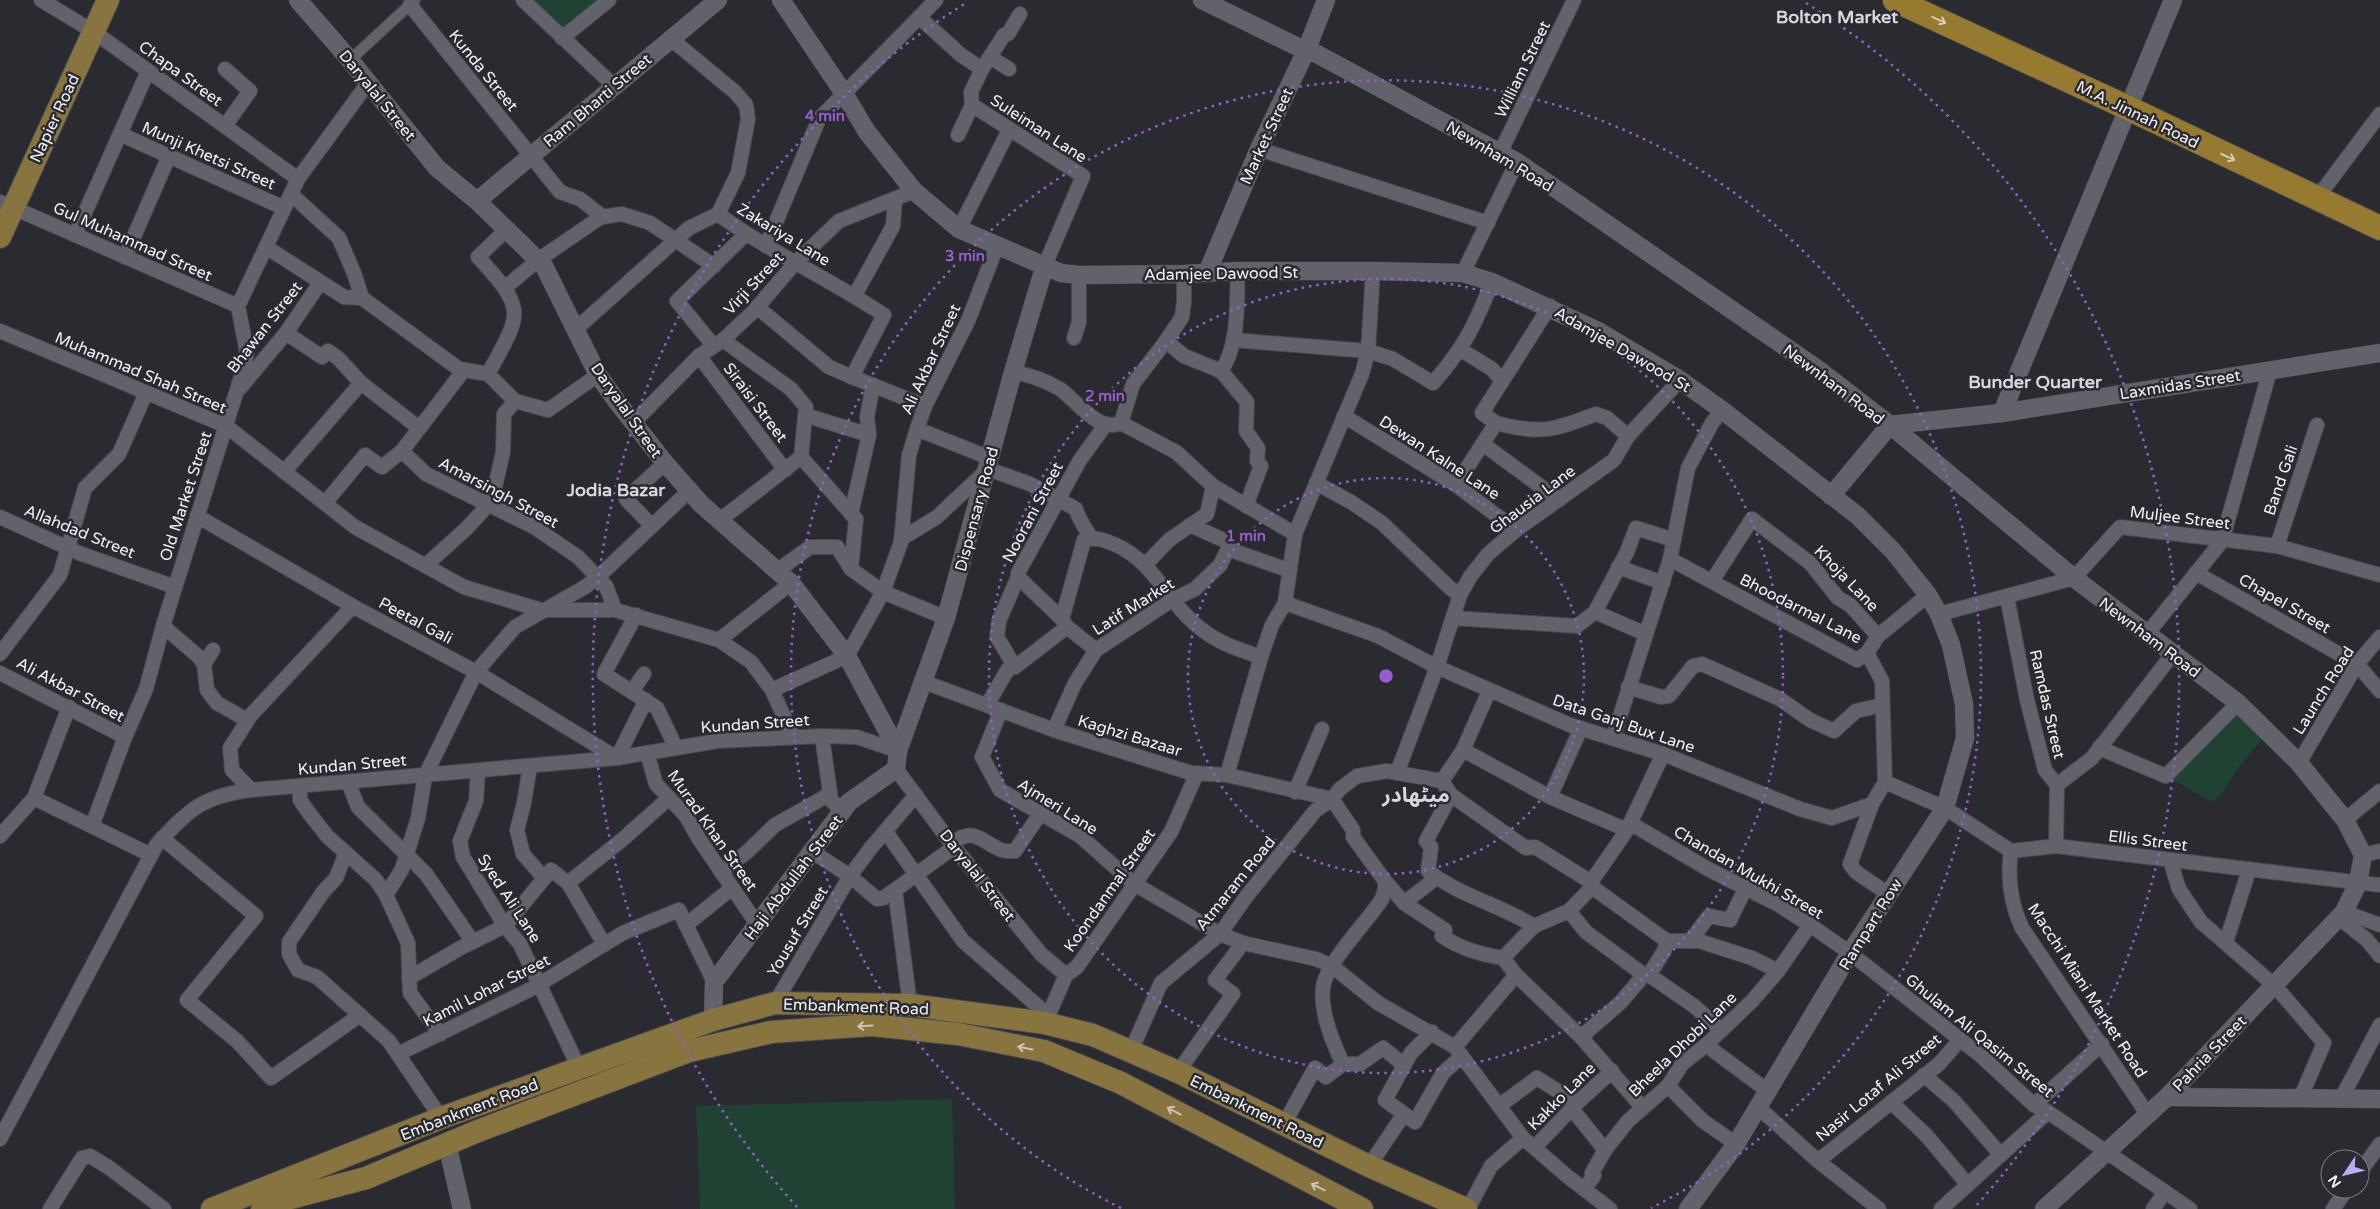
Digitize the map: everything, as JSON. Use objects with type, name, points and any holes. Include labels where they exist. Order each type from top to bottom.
[{"type":"highway","name":"M.A. Jinnah Road","points":[[1895,0],[2380,228]]},
{"type":"main road","name":"Napier Road","points":[[0,237],[7,205],[94,32],[108,0]]},
{"type":"main road","name":"Embankment Road","points":[[212,1209],[441,1118],[713,1020],[775,1003],[910,1005],[1046,1019],[1093,1035],[1178,1072],[1369,1166],[1467,1209]]},
{"type":"main road","name":"Embankment Road","points":[[262,1209],[284,1205],[366,1178],[447,1144],[689,1051],[771,1032],[872,1025],[958,1034],[1044,1052],[1121,1083],[1362,1209]]},
{"type":"street","name":"Chapa Street","points":[[42,0],[94,32],[298,179]]},
{"type":"street","name":"Daryalal Street","points":[[298,0],[350,60],[437,168],[477,200],[544,266],[598,375],[633,423],[689,491],[791,583],[847,656],[898,751]]},
{"type":"street","points":[[523,0],[614,86]]},
{"type":"street","points":[[562,38],[609,0]]},
{"type":"street","name":"Ram Bharti Street","points":[[477,200],[718,0]]},
{"type":"street","points":[[781,0],[845,95],[867,132],[914,191],[959,229],[1045,265]]},
{"type":"street","points":[[766,246],[819,118],[845,95],[936,0]]},
{"type":"street","name":"Newnham Road","points":[[1202,0],[1306,51],[1317,54],[1517,162],[1804,360],[1890,425],[2074,578],[2172,655],[2238,703],[2299,764],[2372,853],[2358,883]]},
{"type":"street","name":"Market Street","points":[[1207,272],[1258,149],[1306,51],[1326,0]]},
{"type":"street","name":"William Street","points":[[1500,153],[1574,0]]},
{"type":"street","points":[[2002,413],[2174,0]]},
{"type":"street","points":[[350,60],[413,3]]},
{"type":"street","name":"Kunda Street","points":[[413,3],[530,156],[560,192],[580,199],[603,217]]},
{"type":"street","name":"Suleiman Lane","points":[[1020,14],[982,69],[971,92],[972,105],[1083,176],[1045,265]]},
{"type":"street","points":[[920,18],[961,55],[982,69]]},
{"type":"street","points":[[576,329],[689,228],[718,214],[738,173],[748,119],[746,105],[735,92],[671,39]]},
{"type":"street","points":[[990,57],[1009,69]]},
{"type":"street","points":[[225,69],[250,91],[225,126]]},
{"type":"street","points":[[75,235],[148,71]]},
{"type":"street","points":[[238,306],[298,179],[368,83]]},
{"type":"street","points":[[958,135],[972,105]]},
{"type":"street","points":[[2317,198],[2380,114]]},
{"type":"street","points":[[959,229],[1009,130]]},
{"type":"street","name":"Munji Khetsi Street","points":[[120,134],[284,208]]},
{"type":"street","points":[[1258,149],[1488,223]]},
{"type":"street","points":[[125,257],[169,156]]},
{"type":"street","points":[[1463,273],[1517,162]]},
{"type":"street","name":"Virji Street","points":[[633,423],[699,356],[718,342],[757,307],[795,263],[839,221],[914,191]]},
{"type":"street","points":[[291,194],[339,238],[362,298],[459,369],[488,374],[515,401],[548,410],[598,375]]},
{"type":"street","points":[[855,295],[893,226],[895,199]]},
{"type":"street","name":"Gul Muhammad Street","points":[[7,205],[238,306]]},
{"type":"street","points":[[506,287],[538,260],[603,217],[622,214],[650,223],[714,266]]},
{"type":"street","name":"Zakariya Lane","points":[[718,214],[746,234],[855,295],[884,314],[852,377]]},
{"type":"street","points":[[488,374],[514,326],[516,312],[506,287],[478,257],[506,230]]},
{"type":"street","points":[[746,234],[677,302],[718,342],[791,389],[806,407],[801,458],[856,519],[851,569]]},
{"type":"street","name":"Ali Akbar Street","points":[[847,656],[882,592],[901,539],[909,455],[925,406],[968,321],[997,246]]},
{"type":"street","points":[[266,247],[344,298],[362,298]]},
{"type":"street","name":"Adamjee Dawood St","points":[[1045,265],[1062,272],[1079,275],[1184,274],[1238,271],[1372,271],[1463,273],[1492,282],[1550,306],[1598,331],[1680,380],[1722,410],[1875,533],[1914,576],[1939,614]]},
{"type":"street","name":"Dispensary Road","points":[[898,751],[946,618],[1012,372],[1045,265]]},
{"type":"street","points":[[1222,371],[1228,362],[1233,340],[1238,271]]},
{"type":"street","points":[[1227,776],[1261,657],[1272,625],[1285,603],[1288,570],[1295,534],[1362,374],[1368,351],[1372,271]]},
{"type":"street","points":[[1012,372],[1034,376],[1059,389],[1098,421],[1114,426],[1121,423],[1133,384],[1182,317],[1184,274]]},
{"type":"street","points":[[1074,338],[1078,322],[1079,275]]},
{"type":"street","points":[[1233,340],[1368,351],[1393,360],[1432,382],[1460,350],[1476,322],[1492,282]]},
{"type":"street","name":"Bhawan Street","points":[[236,393],[286,333],[320,283]]},
{"type":"street","name":"Old Market Street","points":[[92,826],[125,737],[146,689],[163,626],[236,393],[247,353],[238,306]]},
{"type":"street","points":[[1550,306],[1482,413],[1496,423],[1524,431],[1547,430],[1558,425],[1565,426],[1596,414],[1607,418],[1628,436]]},
{"type":"street","points":[[757,307],[829,367],[925,406]]},
{"type":"street","name":"Muhammad Shah Street","points":[[0,331],[226,426],[355,526],[464,587],[541,610],[615,610],[719,640],[751,662],[772,690],[793,737]]},
{"type":"street","points":[[286,333],[322,357],[328,351],[338,358],[361,383],[419,428]]},
{"type":"street","points":[[1166,341],[1184,356],[1222,371],[1248,402],[1246,431],[1258,448],[1257,461],[1260,466],[1246,506]]},
{"type":"street","points":[[1460,350],[1492,369],[1502,381]]},
{"type":"street","name":"Laxmidas Street","points":[[1890,425],[2002,413],[2380,354]]},
{"type":"street","name":"Siraisi Street","points":[[699,356],[785,470]]},
{"type":"street","points":[[326,504],[365,455],[382,466],[402,451],[464,370]]},
{"type":"street","points":[[2146,634],[2222,541],[2270,370]]},
{"type":"street","name":"Ghausia Lane","points":[[1397,773],[1437,667],[1460,595],[1470,577],[1488,554],[1516,530],[1614,460],[1628,436],[1680,380]]},
{"type":"street","points":[[284,472],[361,383]]},
{"type":"street","points":[[851,514],[869,435],[867,417],[873,385]]},
{"type":"street","points":[[0,654],[60,575],[85,488],[118,454],[146,393]]},
{"type":"street","points":[[426,565],[468,528],[488,505],[495,487],[503,452],[504,414],[515,401]]},
{"type":"street","points":[[1613,738],[1670,559],[1688,468],[1712,423],[1722,410]]},
{"type":"street","points":[[805,416],[869,435]]},
{"type":"street","name":"Dewan Kalne Lane","points":[[1344,416],[1456,484],[1516,530]]},
{"type":"street","points":[[1121,423],[1176,452],[1213,486],[1295,534]]},
{"type":"street","points":[[1456,484],[1496,423]]},
{"type":"street","name":"Noorani Street","points":[[1015,667],[997,637],[999,620],[1018,573],[1048,515],[1059,500],[1080,460],[1106,424]]},
{"type":"street","points":[[1831,496],[1890,425]]},
{"type":"street","name":"Band Gali","points":[[2277,546],[2318,425]]},
{"type":"street","points":[[917,429],[989,463],[1076,510],[1080,523],[1086,528],[1091,538]]},
{"type":"street","points":[[1483,444],[1559,500]]},
{"type":"street","name":"Amarsingh Street","points":[[402,451],[426,474],[534,528],[578,557],[606,586],[615,610]]},
{"type":"street","points":[[720,520],[801,458]]},
{"type":"street","points":[[901,539],[937,518],[989,463]]},
{"type":"street","points":[[652,526],[626,499],[665,464]]},
{"type":"street","points":[[1316,483],[1351,502],[1382,523],[1450,588],[1460,595]]},
{"type":"street","points":[[1146,564],[1169,540],[1207,514],[1213,486]]},
{"type":"street","points":[[386,895],[402,869],[407,854],[418,818],[425,776],[476,672],[515,626],[585,587],[598,577],[689,491]]},
{"type":"street","name":"Peetal Gali","points":[[197,516],[353,606],[476,672],[617,758]]},
{"type":"street","name":"Allahdad Street","points":[[0,517],[79,553],[175,587]]},
{"type":"street","name":"Khoja Lane","points":[[1712,582],[1752,520],[1810,563],[1838,598],[1850,605],[1878,636]]},
{"type":"street","points":[[1190,525],[1228,542],[1228,549],[1288,570]]},
{"type":"street","points":[[1453,618],[1577,626],[1595,612],[1627,552],[1636,528],[1674,540]]},
{"type":"street","name":"Muljee Street","points":[[2074,578],[2120,528],[2277,546],[2380,575]]},
{"type":"street","points":[[987,705],[1008,669],[1015,667],[1065,623],[1084,540],[1091,538],[1100,538],[1128,551],[1146,564],[1172,600],[1193,622],[1218,642],[1261,657]]},
{"type":"street","points":[[777,571],[810,547],[827,545],[837,547],[851,569],[882,592],[946,618]]},
{"type":"street","name":"Latif Market","points":[[1054,730],[1074,683],[1096,650],[1172,600],[1195,589],[1220,565],[1228,549]]},
{"type":"street","name":"Bhoodarmal Lane","points":[[1670,559],[1856,660],[1867,652],[1878,636],[1928,595]]},
{"type":"street","points":[[1618,567],[1663,583]]},
{"type":"street","name":"Chapel Street","points":[[2196,573],[2357,664]]},
{"type":"street","points":[[1018,577],[1096,650]]},
{"type":"street","points":[[1939,614],[2074,578]]},
{"type":"street","points":[[719,640],[791,583]]},
{"type":"street","name":"Ramdas Street","points":[[2007,597],[2027,700],[2044,770],[2057,785]]},
{"type":"street","name":"Data Ganj Bux Lane","points":[[1285,603],[1378,636],[1437,667],[1581,728],[1663,754],[1800,809],[1832,818],[1872,804]]},
{"type":"street","points":[[251,790],[232,770],[230,748],[247,720],[353,606]]},
{"type":"street","points":[[1595,612],[1646,634]]},
{"type":"street","name":"Rampart Row","points":[[1688,1209],[1736,1144],[1850,953],[1945,808],[1965,738],[1964,704],[1951,646],[1939,614]]},
{"type":"street","points":[[636,615],[604,674],[657,708],[676,748]]},
{"type":"street","points":[[163,626],[199,657],[204,664],[207,690],[216,703],[247,720]]},
{"type":"street","name":"Launch Road","points":[[2299,764],[2357,664],[2380,637]]},
{"type":"street","points":[[204,664],[213,650]]},
{"type":"street","points":[[1867,652],[1882,681],[1884,782],[1872,804],[1850,864],[1856,872],[1888,894]]},
{"type":"street","points":[[2056,846],[2057,785],[2092,758],[2172,655]]},
{"type":"street","points":[[772,690],[847,656]]},
{"type":"street","points":[[1628,687],[1661,697],[1669,696],[1693,666],[1702,664],[1780,699],[1810,720],[1834,731],[1856,711],[1882,705]]},
{"type":"street","points":[[2357,664],[2380,691]]},
{"type":"street","name":"Ali Akbar Street","points":[[0,673],[125,737]]},
{"type":"street","points":[[632,691],[644,674]]},
{"type":"street","name":"Kaghzi Bazaar","points":[[924,682],[1054,730],[1197,773],[1227,776],[1295,792],[1336,794]]},
{"type":"street","points":[[1489,690],[1463,750],[1442,781],[1451,795],[1526,848],[1535,847],[1591,885],[1667,942],[1691,940],[1752,958],[1778,971]]},
{"type":"street","points":[[617,758],[646,700]]},
{"type":"street","points":[[2099,748],[2166,776],[2238,703]]},
{"type":"street","points":[[0,836],[34,798],[69,707]]},
{"type":"street","name":"Ajmeri Lane","points":[[1001,710],[982,757],[1000,790],[1080,836],[1133,883],[1220,934],[1243,943],[1316,959],[1332,966],[1378,1003],[1432,1032],[1458,1051]]},
{"type":"street","points":[[1550,797],[1581,728]]},
{"type":"street","points":[[1295,792],[1322,729]]},
{"type":"street","points":[[822,736],[831,800],[843,812]]},
{"type":"street","name":"Kundan Street","points":[[0,1139],[151,855],[162,838],[183,816],[205,800],[251,790],[617,758],[718,741],[822,736],[857,737],[898,751]]},
{"type":"street","name":"Chandan Mukhi Street","points":[[1463,750],[1550,797],[1628,827],[1746,887],[1810,925],[1850,953]]},
{"type":"street","points":[[896,769],[898,751]]},
{"type":"street","name":"Murad Khan Street","points":[[647,753],[656,784],[686,816],[721,872],[757,924]]},
{"type":"street","points":[[1503,958],[1534,926],[1569,911],[1591,885],[1628,827],[1663,754]]},
{"type":"street","points":[[530,766],[524,803],[516,830],[523,854],[544,878]]},
{"type":"street","name":"Daryalal Street","points":[[896,769],[953,845],[1041,954],[1066,975]]},
{"type":"street","name":"Haji Abdullah Street","points":[[714,982],[811,850],[843,812],[849,802],[896,769]]},
{"type":"street","name":"Syed Ali Lane","points":[[478,771],[476,801],[460,841],[463,857],[505,926],[520,944],[579,1068]]},
{"type":"street","name":"Atmaram Road","points":[[1131,1051],[1161,983],[1220,934],[1246,897],[1315,811],[1357,776],[1387,771],[1442,781]]},
{"type":"street","name":"Koondanmal Street","points":[[1046,1019],[1066,975],[1077,966],[1133,883],[1171,832],[1197,773]]},
{"type":"street","points":[[348,782],[358,807],[426,874],[472,942]]},
{"type":"street","points":[[1884,782],[1945,808],[2011,851]]},
{"type":"street","points":[[300,786],[300,800],[327,836],[376,880],[386,895],[408,943],[410,993],[440,1034]]},
{"type":"street","points":[[2346,820],[2380,791]]},
{"type":"street","points":[[721,872],[747,852],[775,825],[830,794]]},
{"type":"street","points":[[1336,794],[1353,830],[1353,837],[1385,881],[1404,903],[1445,930],[1442,936],[1453,944],[1474,953],[1503,958],[1516,975],[1581,1037],[1642,1107]]},
{"type":"street","name":"Yousuf Street","points":[[775,1003],[850,876],[870,849],[916,795]]},
{"type":"street","points":[[1451,795],[1426,841],[1430,847],[1428,871],[1436,878],[1489,906],[1511,912],[1534,926]]},
{"type":"street","points":[[34,798],[151,855]]},
{"type":"street","points":[[568,883],[623,840],[669,798]]},
{"type":"street","points":[[811,850],[850,876],[877,899],[895,890],[918,874],[962,836],[973,835],[1001,851],[1015,851],[1040,814]]},
{"type":"street","points":[[886,832],[918,874],[963,941],[1046,1019]]},
{"type":"street","points":[[162,838],[256,916],[187,1000],[237,1041],[271,1078],[360,1015]]},
{"type":"street","name":"Ellis Street","points":[[2011,851],[2056,846],[2380,885]]},
{"type":"street","name":"Macchi Miani Market Road","points":[[2011,851],[2008,871],[2013,908],[2022,928],[2102,1044],[2148,1116]]},
{"type":"street","points":[[346,853],[336,878],[323,892],[289,942],[289,954],[298,970],[317,977],[390,1041],[441,1118]]},
{"type":"street","points":[[2170,860],[2179,889],[2201,922],[2275,986],[2324,1043],[2300,1099]]},
{"type":"street","points":[[409,978],[472,942],[505,926],[551,870],[568,883],[608,941]]},
{"type":"street","points":[[2226,942],[2249,870]]},
{"type":"street","points":[[1404,903],[1436,878]]},
{"type":"street","points":[[1343,1064],[1328,1033],[1322,987],[1332,966],[1376,908],[1385,889],[1385,881]]},
{"type":"street","name":"Pahria Street","points":[[2044,1209],[2148,1116],[2275,986],[2341,915],[2358,883]]},
{"type":"street","points":[[1691,940],[1709,916],[1730,920],[1746,887]]},
{"type":"street","points":[[713,1020],[714,982],[686,925],[732,888]]},
{"type":"street","points":[[895,890],[910,1005]]},
{"type":"street","name":"Kamil Lohar Street","points":[[398,1054],[538,985],[608,941],[661,916],[679,910],[686,925]]},
{"type":"street","points":[[1569,911],[1586,932],[1694,1006],[1721,1030]]},
{"type":"street","points":[[2341,915],[2380,926]]},
{"type":"street","points":[[2341,915],[2367,940],[2380,956]]},
{"type":"street","name":"Bheela Dhobi Lane","points":[[1584,1189],[1594,1176],[1592,1172],[1605,1150],[1642,1107],[1668,1086],[1682,1064],[1706,1045],[1778,971],[1810,925]]},
{"type":"street","points":[[1581,1037],[1647,975],[1664,951],[1667,942]]},
{"type":"street","points":[[1178,1072],[1233,994],[1215,980],[1243,943]]},
{"type":"street","name":"Ghulam Ali Qasim Street","points":[[1850,953],[1960,1040],[2034,1105],[2048,1112],[2190,1209]]},
{"type":"street","points":[[1432,1032],[1411,1052],[1385,1100],[1415,1122],[1458,1051],[1516,975]]},
{"type":"street","points":[[2341,1099],[2380,1025]]},
{"type":"street","name":"Nasir Lotaf Ali Street","points":[[1818,1161],[1939,1064],[1960,1040]]},
{"type":"street","points":[[2034,1105],[2102,1044]]},
{"type":"street","points":[[1706,1045],[1768,1092]]},
{"type":"street","points":[[1284,1124],[1315,1068],[1326,1077],[1343,1064],[1360,1064],[1383,1048],[1404,1065]]},
{"type":"street","points":[[1458,1051],[1523,1138],[1610,1209]]},
{"type":"street","name":"Kakko Lane","points":[[1535,1147],[1612,1071]]},
{"type":"street","points":[[1924,1075],[1954,1101],[2001,1155]]},
{"type":"street","points":[[1499,1106],[1538,1078],[1575,1106],[1605,1150]]},
{"type":"street","points":[[1668,1086],[1703,1121],[1736,1144]]},
{"type":"street","points":[[2167,1097],[2380,1099]]},
{"type":"street","points":[[1891,1102],[1926,1135],[1968,1185]]},
{"type":"street","points":[[1759,1108],[1818,1161],[1879,1209]]},
{"type":"street","points":[[1941,1209],[2048,1112]]},
{"type":"street","points":[[1369,1166],[1404,1114]]},
{"type":"street","points":[[1467,1209],[1491,1166],[1523,1138]]},
{"type":"street","points":[[447,1144],[462,1209]]},
{"type":"street","points":[[2370,1158],[2380,1144]]},
{"type":"street","points":[[50,1209],[82,1158],[90,1156],[108,1167],[164,1209]]},
{"type":"street","points":[[2153,1209],[2165,1192]]},
{"type":"green space","points":[[523,0],[609,0],[562,38]]},
{"type":"green space","points":[[2238,703],[2269,732],[2239,766],[2220,796],[2212,802],[2166,776]]},
{"type":"green space","points":[[952,1099],[955,1209],[700,1209],[696,1106]]},
{"type":"district","name":"Bolton Market","points":[[1837,17]]},
{"type":"district","name":"Bunder Quarter","points":[[2035,382]]},
{"type":"district","name":"Jodia Bazar","points":[[616,490]]},
{"type":"district","name":"میٹھادر","points":[[1416,795]]}]
